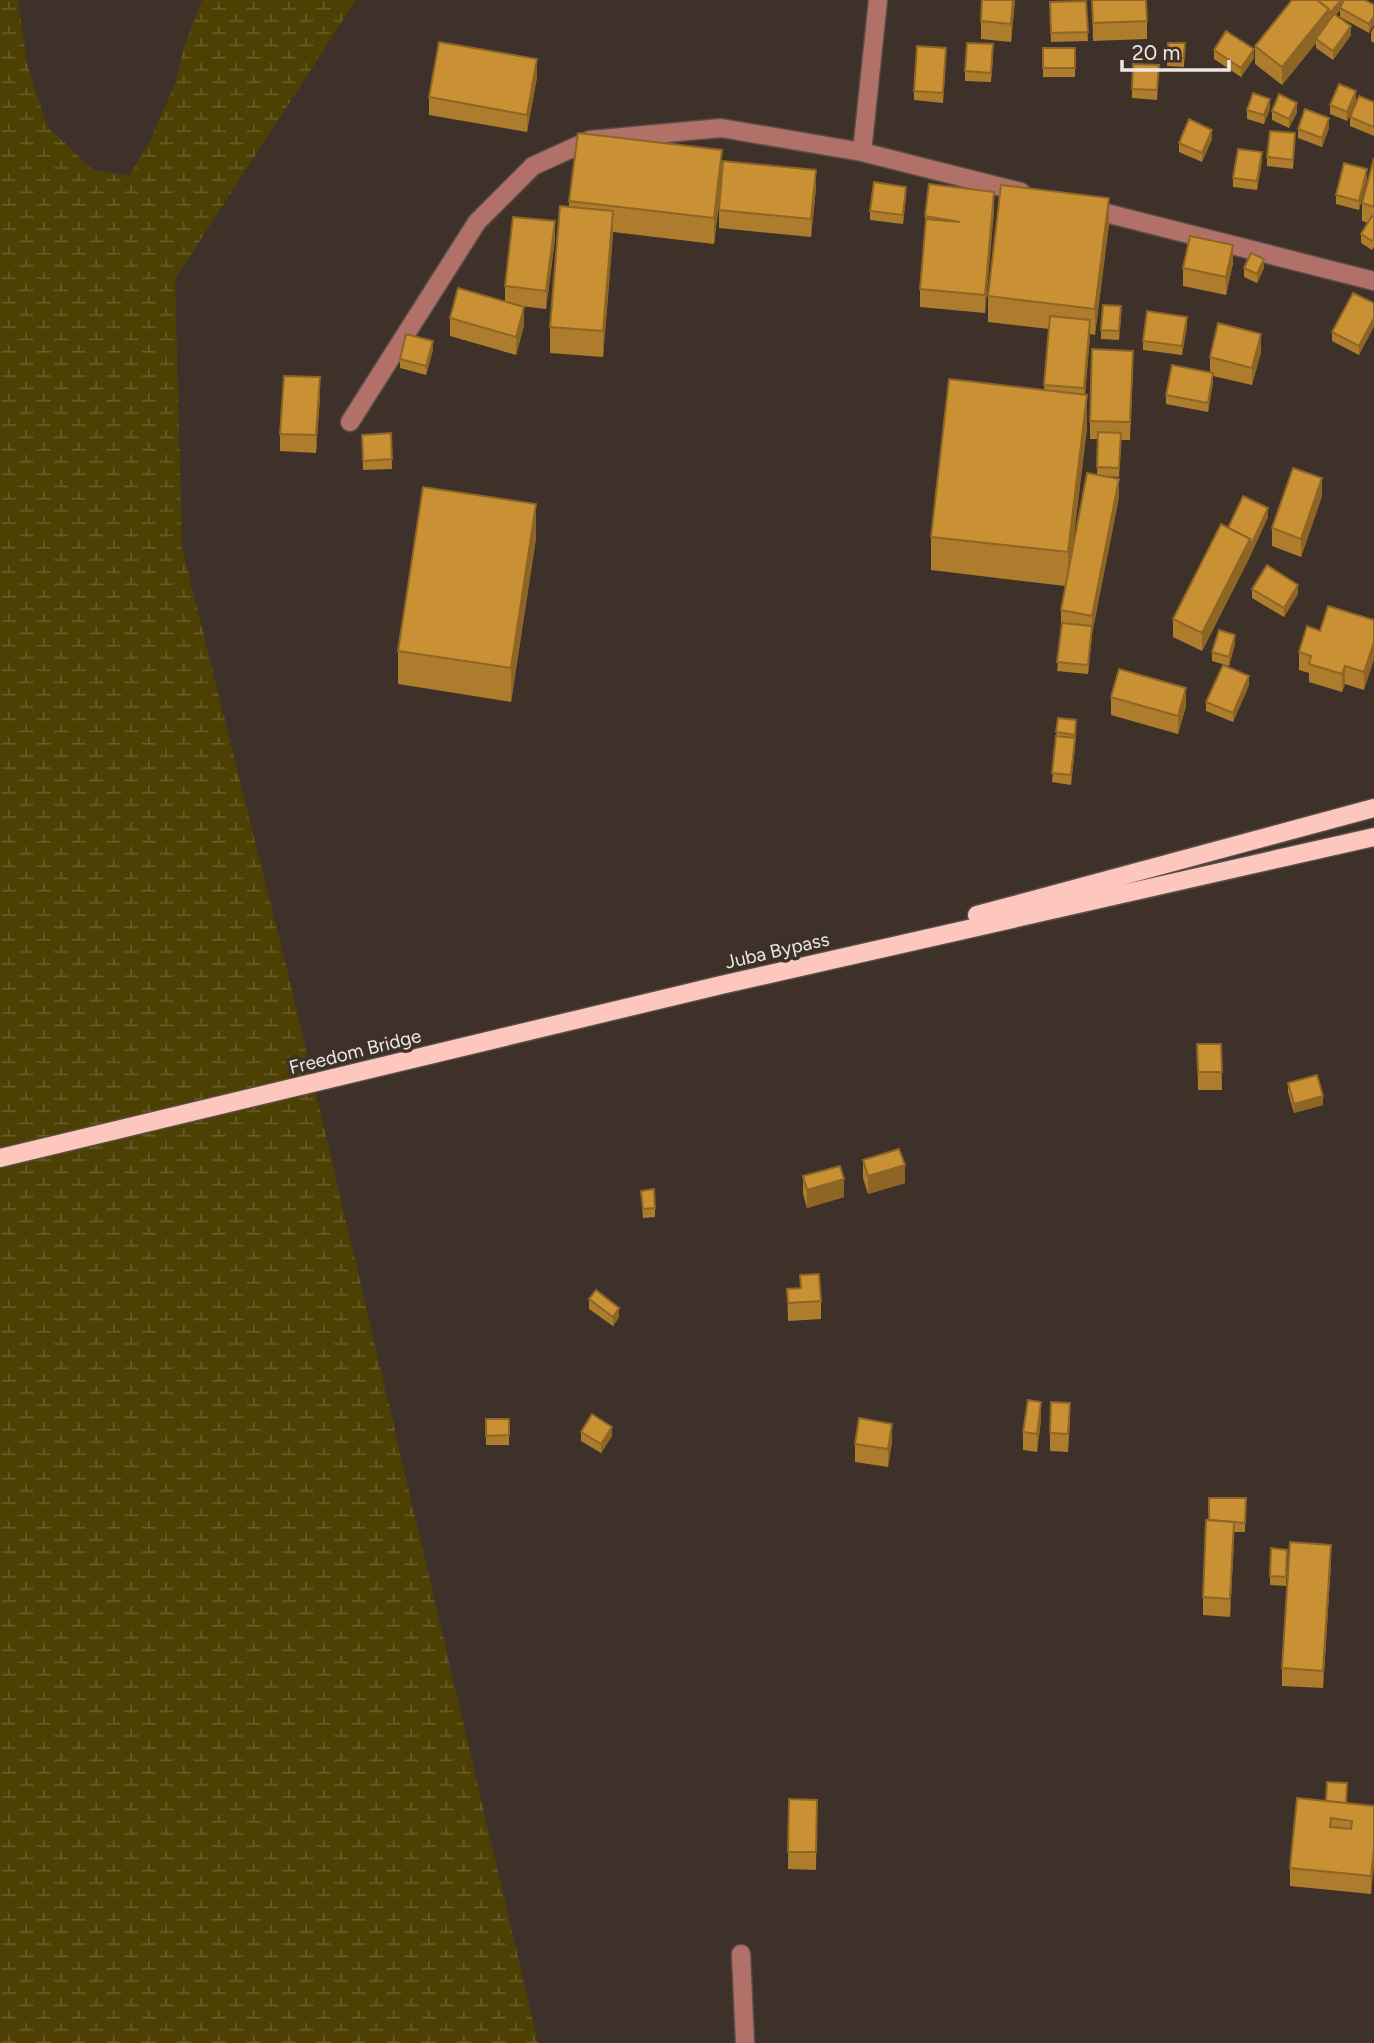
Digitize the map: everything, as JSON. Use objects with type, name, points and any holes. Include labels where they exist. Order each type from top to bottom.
[{"type":"main road","name":"Juba Bypass","points":[[721,985],[1374,808]]},
{"type":"main road","name":"Juba Bypass","points":[[721,985],[1374,837]]},
{"type":"main road","name":"Freedom Bridge","points":[[0,1158],[721,985]]},
{"type":"street","points":[[862,152],[878,0]]},
{"type":"street","points":[[350,422],[477,222],[533,166],[590,141],[721,128],[862,152],[1035,195]]},
{"type":"street","points":[[1075,205],[1374,281]]},
{"type":"street","points":[[741,1954],[745,2043]]},
{"type":"green space","points":[[0,0],[18,0],[27,63],[47,126],[93,170],[129,176],[151,139],[176,81],[184,47],[202,0],[356,0],[175,279],[182,547],[291,986],[538,2043],[0,2043]]},
{"type":"building","points":[[982,0],[1013,0],[1011,24],[981,21]]},
{"type":"building","points":[[1092,0],[1146,0],[1147,21],[1093,23]]},
{"type":"building","points":[[1292,0],[1317,0],[1329,9],[1282,67],[1255,46]]},
{"type":"building","points":[[1317,0],[1341,0],[1330,13],[1329,9]]},
{"type":"building","points":[[1344,0],[1365,0],[1374,5],[1374,16],[1369,24],[1340,8]]},
{"type":"building","points":[[1086,1],[1088,32],[1051,33],[1050,2]]},
{"type":"building","points":[[1334,14],[1351,26],[1333,51],[1316,39]]},
{"type":"building","points":[[1226,31],[1254,49],[1241,68],[1214,50]]},
{"type":"building","points":[[439,42],[537,59],[527,115],[429,97]]},
{"type":"building","points":[[967,43],[993,44],[991,73],[965,71]]},
{"type":"building","points":[[1168,43],[1185,43],[1184,58],[1167,57]]},
{"type":"building","points":[[917,46],[946,48],[943,93],[914,91]]},
{"type":"building","points":[[1043,48],[1075,48],[1075,68],[1043,68]]},
{"type":"building","points":[[1133,64],[1159,65],[1157,90],[1132,89]]},
{"type":"building","points":[[1339,84],[1356,91],[1347,112],[1330,105]]},
{"type":"building","points":[[1253,93],[1270,99],[1264,115],[1247,110]]},
{"type":"building","points":[[1279,94],[1297,103],[1289,119],[1272,111]]},
{"type":"building","points":[[1359,96],[1374,102],[1374,127],[1350,117]]},
{"type":"building","points":[[1305,109],[1329,118],[1322,138],[1298,129]]},
{"type":"building","points":[[1189,119],[1212,130],[1202,153],[1179,143]]},
{"type":"building","points":[[1270,131],[1295,133],[1293,160],[1267,157]]},
{"type":"building","points":[[578,133],[722,150],[714,218],[569,201]]},
{"type":"building","points":[[1238,149],[1262,152],[1257,181],[1233,178]]},
{"type":"building","points":[[1374,158],[1374,207],[1362,203]]},
{"type":"building","points":[[723,161],[816,170],[811,219],[719,210]]},
{"type":"building","points":[[1344,163],[1367,169],[1359,201],[1336,195]]},
{"type":"building","points":[[874,182],[906,187],[903,215],[870,211]]},
{"type":"building","points":[[929,184],[994,192],[985,295],[920,289],[926,219],[960,222],[925,216]]},
{"type":"building","points":[[1001,185],[1109,198],[1095,309],[988,296]]},
{"type":"building","points":[[560,206],[613,211],[603,331],[550,327]]},
{"type":"building","points":[[1372,216],[1374,238],[1372,241],[1361,234]]},
{"type":"building","points":[[513,217],[555,221],[546,291],[505,286]]},
{"type":"building","points":[[1190,236],[1233,245],[1226,277],[1183,268]]},
{"type":"building","points":[[1251,253],[1264,259],[1257,274],[1244,268]]},
{"type":"building","points":[[458,288],[524,307],[516,337],[450,318]]},
{"type":"building","points":[[1353,293],[1374,303],[1374,318],[1359,346],[1332,332]]},
{"type":"building","points":[[1103,305],[1121,306],[1119,331],[1101,330]]},
{"type":"building","points":[[1147,311],[1187,317],[1182,346],[1143,341]]},
{"type":"building","points":[[1050,316],[1090,320],[1084,388],[1044,385]]},
{"type":"building","points":[[1218,323],[1261,334],[1252,368],[1210,357]]},
{"type":"building","points":[[406,334],[433,341],[426,366],[400,359]]},
{"type":"building","points":[[1092,349],[1133,351],[1130,422],[1090,421]]},
{"type":"building","points":[[1172,365],[1213,373],[1208,403],[1166,395]]},
{"type":"building","points":[[284,376],[320,377],[316,435],[280,434]]},
{"type":"building","points":[[949,379],[1087,395],[1068,552],[931,537]]},
{"type":"building","points":[[1098,432],[1121,433],[1119,468],[1097,467]]},
{"type":"building","points":[[391,433],[392,459],[363,461],[362,435]]},
{"type":"building","points":[[1293,468],[1322,478],[1301,539],[1272,528]]},
{"type":"building","points":[[1087,473],[1119,479],[1092,616],[1061,610]]},
{"type":"building","points":[[423,487],[536,504],[511,668],[398,651]]},
{"type":"building","points":[[1243,496],[1268,508],[1250,547],[1250,539],[1228,528]]},
{"type":"building","points":[[1221,524],[1250,539],[1202,633],[1173,619]]},
{"type":"building","points":[[1267,565],[1298,585],[1284,608],[1252,589]]},
{"type":"building","points":[[1328,606],[1374,620],[1374,642],[1364,672],[1345,666],[1342,674],[1309,664],[1311,656],[1299,652],[1307,626],[1320,631]]},
{"type":"building","points":[[1062,623],[1092,626],[1088,665],[1057,662]]},
{"type":"building","points":[[1219,630],[1235,635],[1229,657],[1212,652]]},
{"type":"building","points":[[1223,665],[1249,676],[1233,713],[1206,702]]},
{"type":"building","points":[[1119,669],[1186,688],[1178,716],[1111,697]]},
{"type":"building","points":[[1058,718],[1076,720],[1075,735],[1056,732]]},
{"type":"building","points":[[1056,736],[1075,738],[1071,775],[1052,773]]},
{"type":"building","points":[[1197,1044],[1221,1044],[1222,1072],[1198,1072]]},
{"type":"building","points":[[1317,1075],[1323,1096],[1294,1104],[1288,1083]]},
{"type":"building","points":[[899,1149],[905,1165],[868,1176],[863,1160]]},
{"type":"building","points":[[840,1166],[844,1179],[807,1190],[803,1176]]},
{"type":"building","points":[[654,1189],[655,1208],[643,1209],[641,1191]]},
{"type":"building","points":[[819,1274],[821,1301],[788,1303],[787,1289],[801,1288],[800,1275]]},
{"type":"building","points":[[596,1290],[619,1308],[613,1317],[589,1299]]},
{"type":"building","points":[[1028,1400],[1041,1402],[1037,1434],[1023,1432]]},
{"type":"building","points":[[1051,1402],[1070,1403],[1068,1434],[1050,1433]]},
{"type":"building","points":[[592,1414],[612,1427],[601,1444],[581,1432]]},
{"type":"building","points":[[859,1418],[892,1424],[888,1449],[855,1444]]},
{"type":"building","points":[[486,1419],[509,1419],[509,1435],[486,1436]]},
{"type":"building","points":[[1209,1498],[1246,1498],[1245,1523],[1209,1520]]},
{"type":"building","points":[[1206,1520],[1234,1522],[1230,1599],[1203,1597]]},
{"type":"building","points":[[1290,1542],[1331,1545],[1323,1671],[1282,1668]]},
{"type":"building","points":[[1271,1548],[1287,1550],[1286,1577],[1270,1576]]},
{"type":"building","points":[[1327,1782],[1347,1783],[1346,1803],[1326,1801]]},
{"type":"building","points":[[1297,1798],[1374,1806],[1371,1876],[1290,1868]],"holes":[[[1331,1818],[1352,1821],[1351,1829],[1330,1827]]]},
{"type":"building","points":[[789,1799],[817,1800],[816,1852],[788,1852]]}]
